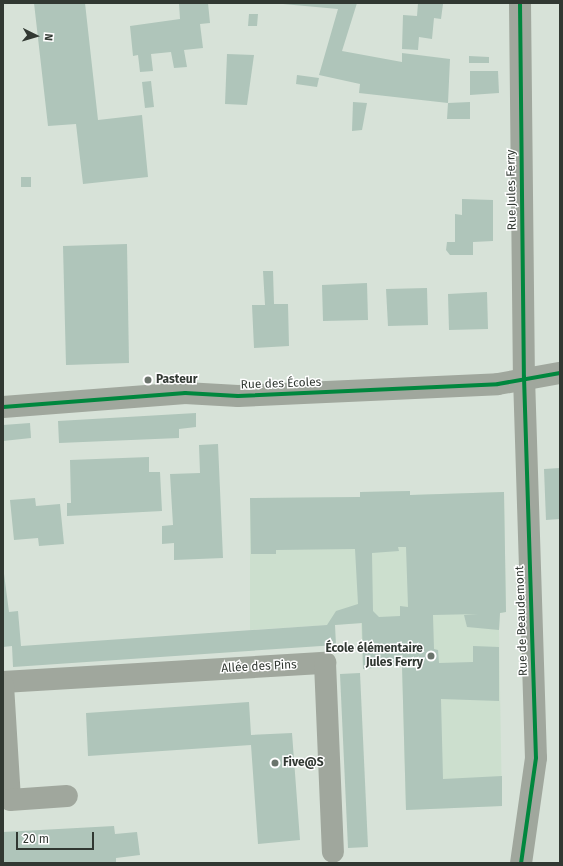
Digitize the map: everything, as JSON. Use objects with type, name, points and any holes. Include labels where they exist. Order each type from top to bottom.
[{"type":"street","name":"Rue Jules Ferry","points":[[520,3],[524,377]]},
{"type":"street","name":"Rue des Écoles","points":[[3,408],[185,393],[238,396],[498,384],[524,377],[560,374]]},
{"type":"street","name":"Rue de Beaudemont","points":[[521,863],[536,758],[524,377]]},
{"type":"street","name":"Allée des Pins","points":[[3,684],[325,663],[333,852]]},
{"type":"street","points":[[3,684],[10,800],[68,796]]},
{"type":"shaded area","name":"École élémentaire Jules Ferry","points":[[410,491],[410,495],[504,492],[506,612],[500,613],[499,630],[502,806],[406,810],[402,666],[363,669],[361,623],[250,630],[250,498],[360,497],[360,492]]},
{"type":"building","points":[[34,3],[85,3],[98,120],[142,115],[148,177],[83,184],[76,124],[48,126]]},
{"type":"building","points":[[179,3],[208,3],[210,23],[200,24],[203,48],[184,50],[187,67],[174,68],[171,52],[151,54],[153,71],[140,72],[138,55],[133,56],[130,26],[180,19]]},
{"type":"building","points":[[272,3],[357,3],[342,51],[402,62],[402,53],[450,59],[448,103],[359,93],[360,84],[319,75],[338,9]]},
{"type":"building","points":[[418,3],[443,4],[441,19],[434,18],[432,39],[419,37],[418,50],[402,49],[403,15],[417,16]]},
{"type":"building","points":[[249,14],[258,14],[257,26],[248,26]]},
{"type":"building","points":[[227,54],[254,55],[247,105],[225,104]]},
{"type":"building","points":[[469,56],[489,57],[489,63],[469,63]]},
{"type":"building","points":[[470,71],[498,71],[499,93],[470,95]]},
{"type":"building","points":[[297,75],[319,78],[317,87],[296,84]]},
{"type":"building","points":[[151,81],[154,107],[145,108],[142,82]]},
{"type":"building","points":[[353,102],[367,103],[362,130],[352,131]]},
{"type":"building","points":[[470,102],[470,119],[447,119],[448,103]]},
{"type":"building","points":[[21,177],[31,177],[31,187],[21,187]]},
{"type":"building","points":[[462,199],[493,200],[493,241],[473,242],[473,255],[450,255],[446,250],[447,242],[455,242],[455,214],[462,215]]},
{"type":"building","points":[[127,244],[129,363],[66,365],[63,246]]},
{"type":"building","points":[[263,271],[273,271],[274,304],[288,304],[289,346],[254,348],[252,305],[265,305]]},
{"type":"building","points":[[367,283],[368,320],[323,321],[322,285]]},
{"type":"building","points":[[427,288],[428,325],[388,326],[386,289]]},
{"type":"building","points":[[487,292],[488,329],[449,330],[448,294]]},
{"type":"building","points":[[196,413],[196,427],[179,429],[179,438],[59,443],[58,421]]},
{"type":"building","points":[[30,423],[31,438],[3,441],[3,425]]},
{"type":"building","points":[[218,444],[223,558],[174,560],[174,543],[162,544],[162,526],[173,525],[170,474],[200,473],[199,445]]},
{"type":"building","points":[[149,457],[149,472],[160,472],[162,511],[67,516],[67,503],[71,503],[70,460]]},
{"type":"building","points":[[560,468],[560,519],[546,520],[544,469]]},
{"type":"building","name":"École élémentaire Jules Ferry","points":[[410,491],[410,495],[504,492],[506,612],[500,613],[499,630],[467,627],[464,615],[478,614],[433,615],[434,649],[438,650],[439,663],[473,662],[473,646],[499,647],[499,701],[441,699],[443,779],[502,776],[502,806],[406,810],[402,665],[363,669],[362,623],[335,625],[336,645],[13,667],[12,646],[3,647],[3,566],[9,612],[18,611],[21,646],[327,625],[336,611],[358,604],[355,549],[276,550],[276,554],[251,554],[250,498],[360,497],[360,492]],"holes":[[[398,547],[406,547],[408,607],[400,606],[400,616],[379,617],[373,611],[372,553],[399,551]]]},
{"type":"building","points":[[35,498],[36,506],[60,504],[64,544],[39,546],[38,538],[14,540],[10,500]]},
{"type":"building","points":[[360,673],[368,847],[348,848],[340,674]]},
{"type":"building","points":[[249,702],[251,735],[292,733],[300,840],[258,844],[251,745],[88,756],[86,713]]},
{"type":"building","points":[[114,826],[115,834],[137,832],[140,855],[116,858],[116,863],[3,863],[3,832]]},
{"type":"cycle path","points":[[520,3],[524,377],[536,758],[521,863]]},
{"type":"cycle path","points":[[3,407],[185,393],[238,396],[498,384],[560,373]]},
{"type":"place","name":"Pasteur","points":[[148,380]]},
{"type":"place","name":"École élémentaire Jules Ferry","points":[[431,656]]},
{"type":"place","name":"Five@S","points":[[275,763]]}]
